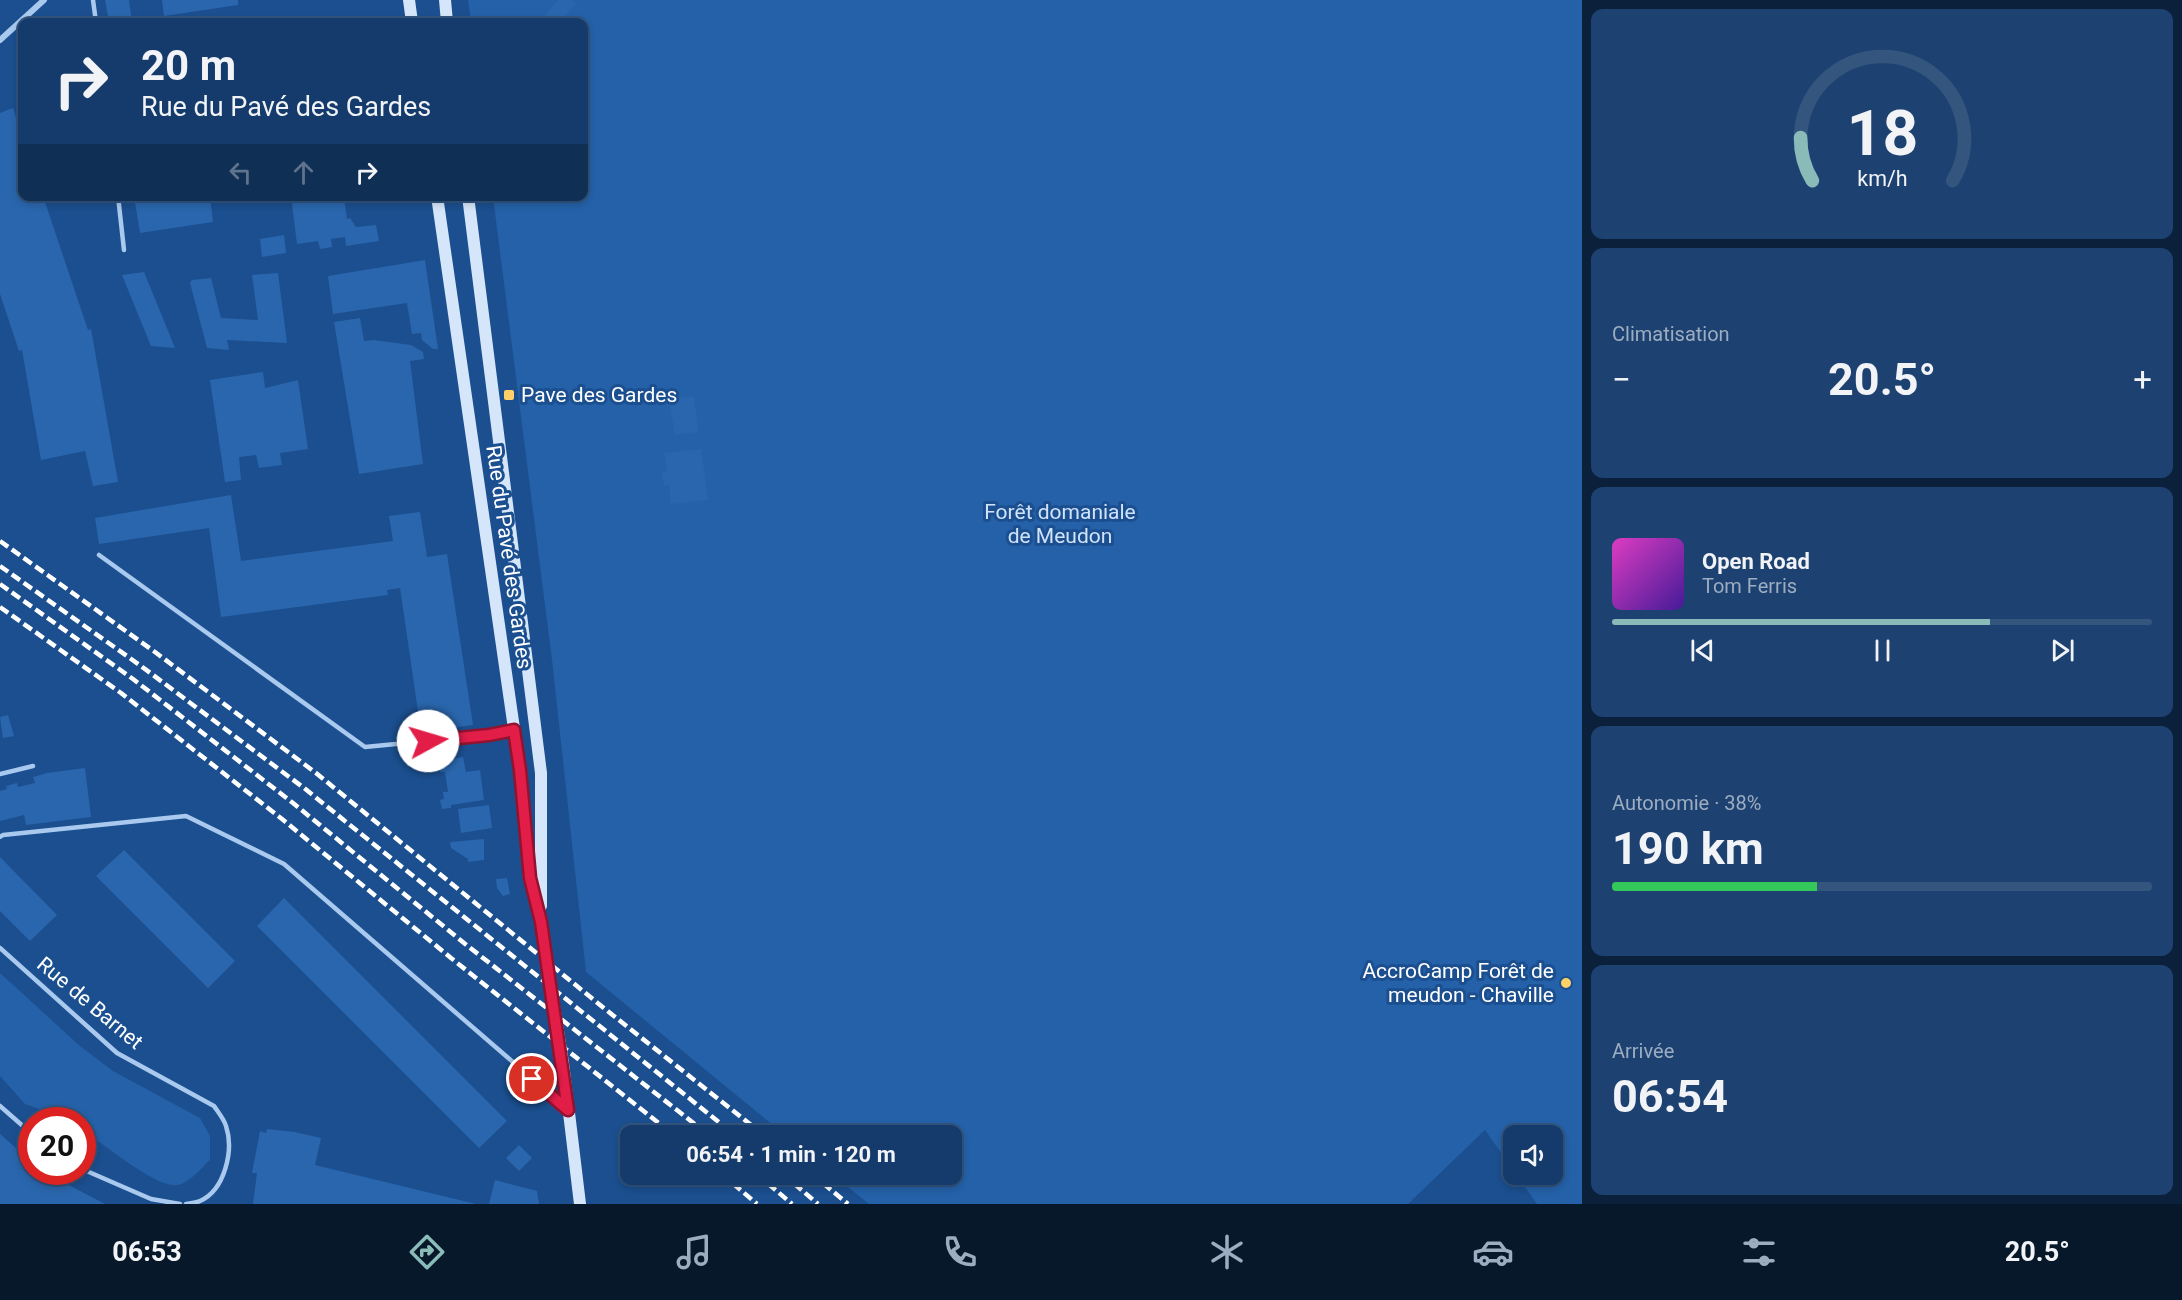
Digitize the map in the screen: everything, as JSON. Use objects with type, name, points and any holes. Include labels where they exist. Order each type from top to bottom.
[{"type":"main road","points":[[409,0],[411,18]]},
{"type":"main road","points":[[445,0],[447,18]]},
{"type":"main road","name":"Rue du Pavé des Gardes","points":[[438,201],[520,770],[530,878],[541,922],[580,1204]]},
{"type":"main road","name":"Rue du Pavé des Gardes","points":[[469,201],[541,773],[541,922]]},
{"type":"street","points":[[24,18],[44,0]]},
{"type":"street","points":[[0,40],[18,24]]},
{"type":"lane","points":[[93,0],[95,18]]},
{"type":"lane","points":[[119,201],[124,250]]},
{"type":"lane","points":[[99,555],[365,747],[489,735],[514,730]]},
{"type":"lane","points":[[0,774],[33,766]]},
{"type":"lane","points":[[0,837],[186,816],[285,864],[568,1110]]},
{"type":"lane","name":"Rue de Barnet","points":[[0,948],[117,1053],[214,1106],[222,1118],[228,1136],[228,1155],[224,1171],[212,1192],[200,1202],[186,1204]]},
{"type":"lane","points":[[0,1106],[18,1122]]},
{"type":"lane","points":[[96,1174],[151,1199],[180,1204]]},
{"type":"green space","name":"Forêt domaniale de Meudon","points":[[468,0],[1582,0],[1582,1204],[1537,1204],[1524,1185],[1563,1185],[1563,1125],[1503,1125],[1503,1156],[1485,1130],[1408,1204],[869,1204],[845,1185],[962,1185],[962,1125],[773,1125],[586,972],[552,660],[494,201],[588,201],[588,18],[470,18]]},
{"type":"green space","points":[[0,973],[80,1046],[113,1071],[200,1118],[210,1136],[210,1160],[195,1175],[181,1184],[168,1184],[156,1180],[96,1139],[96,1107],[33,1107],[25,1104],[0,1076]]},
{"type":"building","points":[[105,0],[129,0],[131,18],[108,18]]},
{"type":"building","points":[[162,0],[238,0],[238,5],[164,16]]},
{"type":"building","points":[[558,0],[571,0],[576,4],[564,18],[542,18]]},
{"type":"building","points":[[13,108],[18,124],[18,201],[45,201],[88,330],[91,329],[118,482],[93,486],[85,451],[41,460],[22,350],[19,351],[0,294],[0,113]]},
{"type":"building","points":[[135,201],[211,201],[213,222],[140,233]]},
{"type":"building","points":[[294,201],[344,201],[347,219],[350,218],[356,227],[376,225],[379,241],[346,246],[345,237],[331,239],[332,247],[320,249],[318,241],[297,244],[292,204]]},
{"type":"building","points":[[284,235],[286,253],[262,257],[260,239]]},
{"type":"building","points":[[425,260],[438,349],[433,349],[422,340],[421,333],[412,334],[407,303],[333,314],[328,276]]},
{"type":"building","points":[[144,272],[175,348],[151,346],[122,275]]},
{"type":"building","points":[[278,273],[287,343],[227,340],[229,350],[207,348],[190,283],[192,280],[211,278],[221,318],[258,320],[252,275]]},
{"type":"building","points":[[360,318],[364,341],[374,340],[411,345],[423,352],[424,359],[410,361],[423,464],[359,474],[334,322]]},
{"type":"building","points":[[263,372],[265,388],[298,380],[308,449],[280,453],[282,465],[259,468],[256,455],[239,457],[241,480],[225,482],[210,380]]},
{"type":"building","points":[[694,396],[698,432],[675,435],[669,400]]},
{"type":"building","points":[[701,449],[708,500],[671,504],[669,485],[664,485],[662,472],[667,471],[664,453]]},
{"type":"building","points":[[231,495],[241,561],[393,541],[389,516],[420,512],[427,557],[447,554],[473,725],[421,732],[400,588],[387,590],[388,595],[221,617],[209,528],[99,544],[95,518]]},
{"type":"building","points":[[8,715],[14,736],[3,738],[0,717]]},
{"type":"building","points":[[463,757],[466,772],[480,770],[484,800],[451,805],[451,808],[442,809],[440,800],[444,799],[443,792],[448,792],[445,772],[440,772],[438,761]]},
{"type":"building","points":[[85,768],[91,817],[26,825],[24,815],[0,821],[0,791],[7,789],[6,786],[17,783],[18,787],[35,783],[33,777],[47,773]]},
{"type":"building","points":[[489,805],[492,828],[461,833],[458,809]]},
{"type":"building","points":[[484,839],[484,860],[468,862],[468,859],[451,848],[450,842]]},
{"type":"building","points":[[124,850],[235,961],[208,988],[96,876]]},
{"type":"building","points":[[0,857],[57,915],[30,941],[0,911]]},
{"type":"building","points":[[507,878],[510,894],[503,896],[497,888],[496,879]]},
{"type":"building","points":[[284,898],[507,1121],[479,1148],[257,926]]},
{"type":"building","points":[[267,1129],[321,1138],[315,1165],[476,1204],[253,1204],[257,1173],[252,1173],[260,1131],[266,1133]]},
{"type":"building","points":[[0,1134],[18,1150],[18,1185],[69,1185],[105,1204],[0,1204]]},
{"type":"building","points":[[519,1145],[532,1158],[519,1171],[506,1158]]},
{"type":"building","points":[[495,1180],[537,1191],[539,1204],[489,1204]]},
{"type":"railway","points":[[0,541],[155,652],[316,773],[751,1125]]},
{"type":"railway","points":[[0,566],[141,666],[304,788],[722,1125]]},
{"type":"railway","points":[[0,584],[133,679],[293,803],[464,943],[696,1125]]},
{"type":"railway","points":[[0,607],[121,693],[282,819],[451,958],[661,1125]]},
{"type":"railway","points":[[735,1185],[757,1204]]},
{"type":"railway","points":[[770,1185],[792,1204]]},
{"type":"railway","points":[[796,1185],[818,1204]]},
{"type":"railway","points":[[825,1185],[848,1204]]},
{"type":"place","name":"Pave des Gardes","points":[[509,395]]},
{"type":"place","name":"AccroCamp Forêt de meudon - Chaville","points":[[1566,983]]},
{"type":"route","points":[[428,741],[514,730],[530,878],[541,922],[568,1110],[532,1079]]}]
